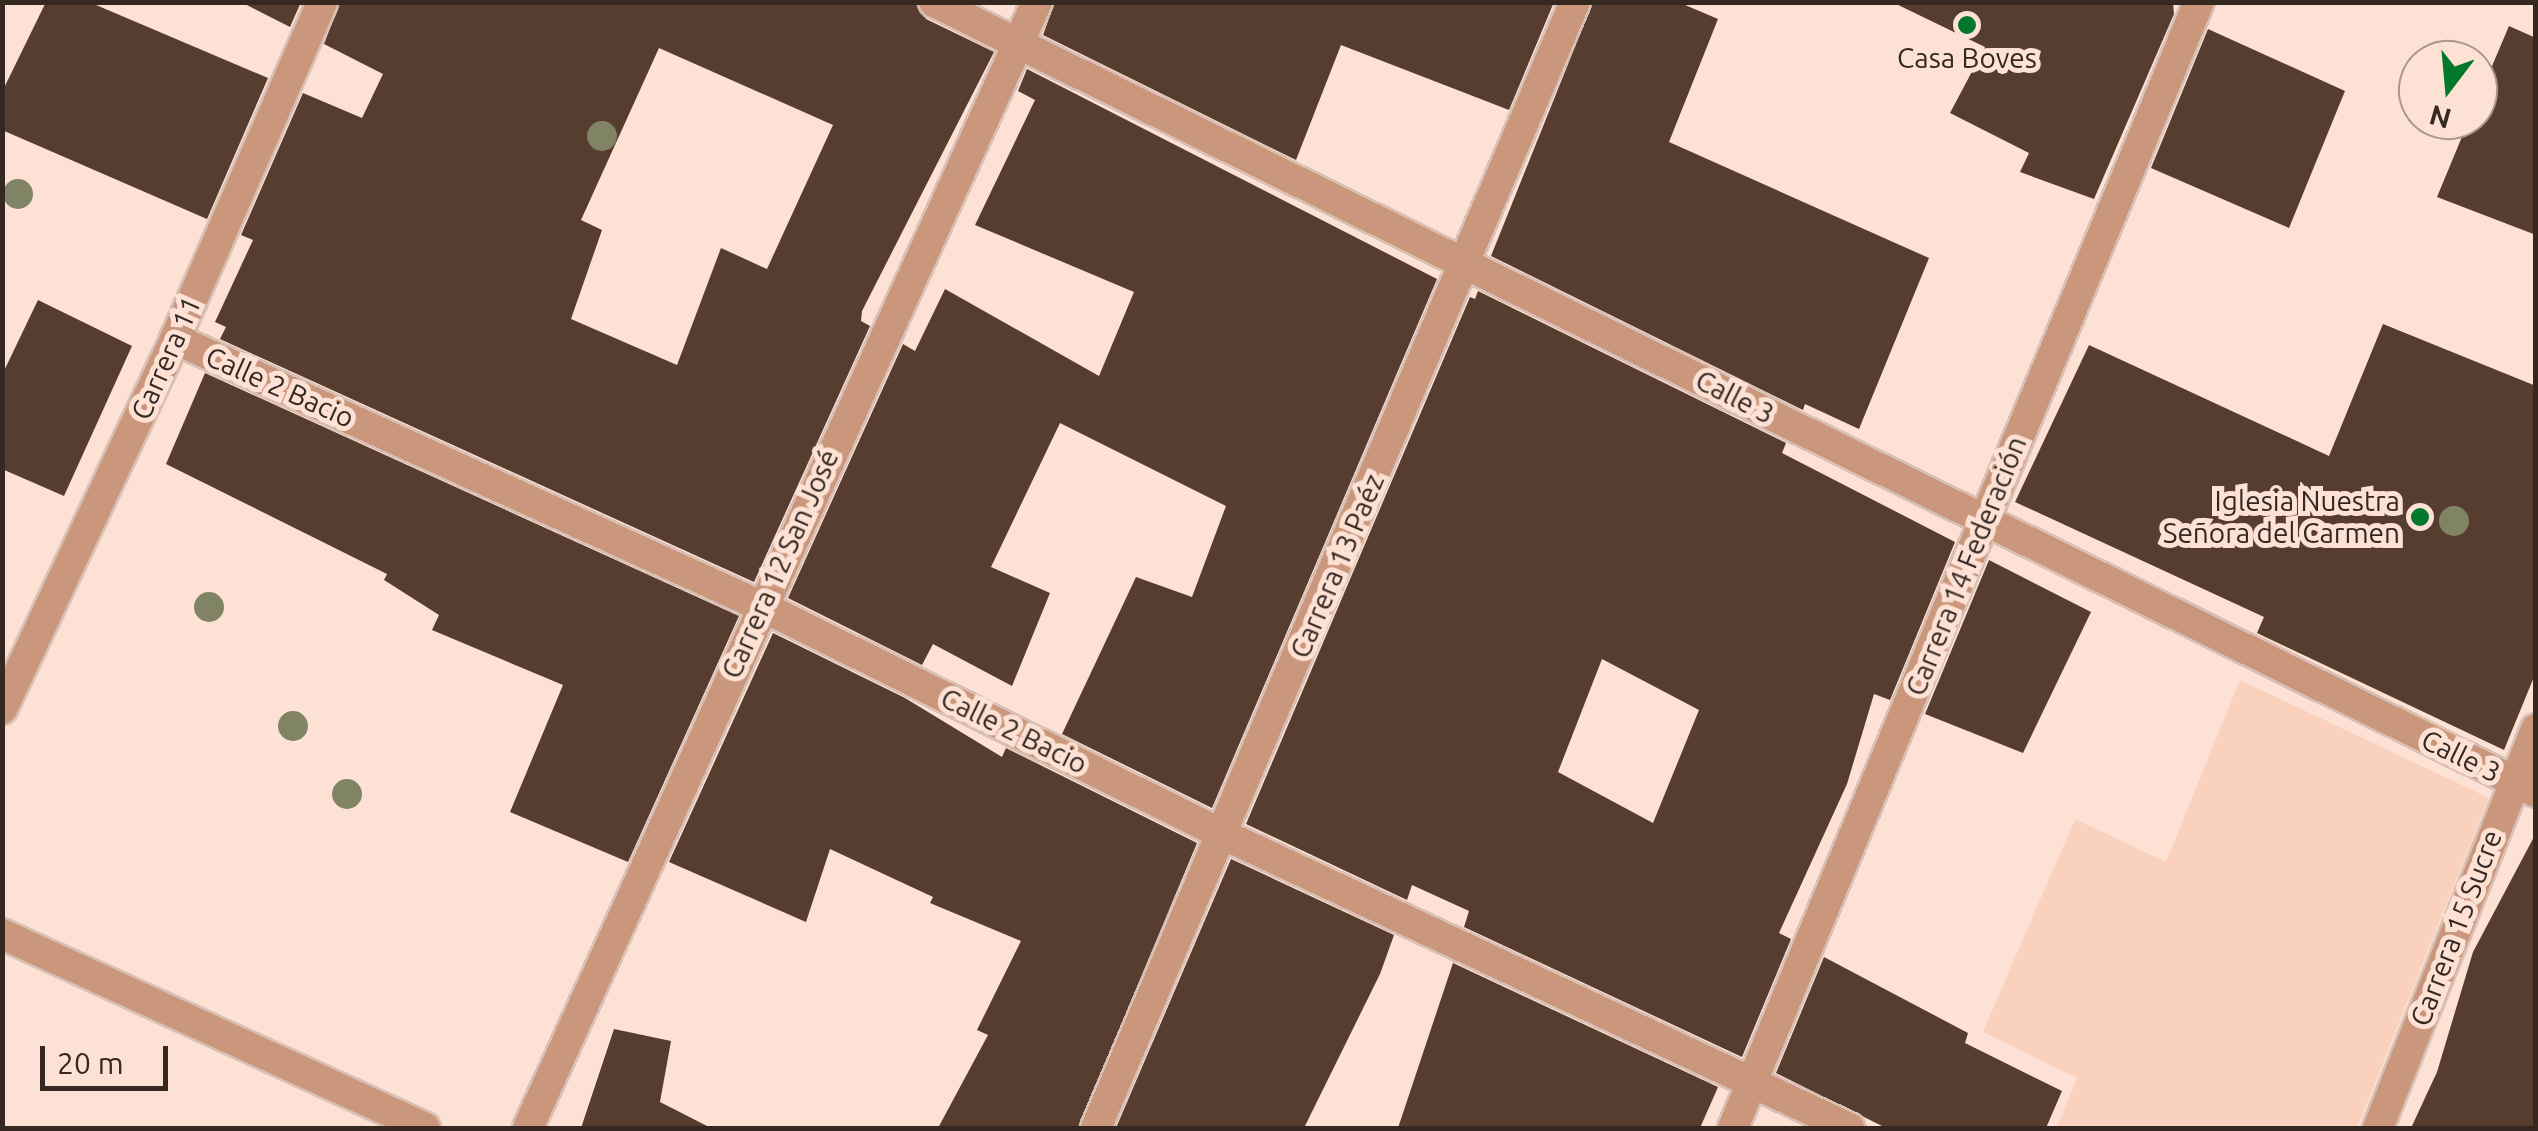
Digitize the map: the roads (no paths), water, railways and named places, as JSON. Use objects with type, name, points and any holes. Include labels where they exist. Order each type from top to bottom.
[{"type":"street","name":"Carrera 11","points":[[2,710],[175,339],[322,2]]},
{"type":"street","name":"Calle 3","points":[[934,2],[2524,787]]},
{"type":"street","name":"Carrera 12 San José","points":[[528,1128],[1037,2]]},
{"type":"street","name":"Carrera 13 Paéz","points":[[1096,1128],[1575,2]]},
{"type":"street","name":"Carrera 14 Federación","points":[[1733,1128],[2199,2]]},
{"type":"street","name":"Calle 2 Bacio","points":[[175,339],[761,606],[1222,834],[1849,1128]]},
{"type":"street","name":"Carrera 15 Sucre","points":[[2378,1128],[2524,787],[2536,729]]},
{"type":"street","points":[[2,934],[426,1128]]},
{"type":"place","name":"Casa Boves","points":[[1967,25]]},
{"type":"place","name":"Iglesia Nuestra Señora del Carmen","points":[[2420,517]]}]
